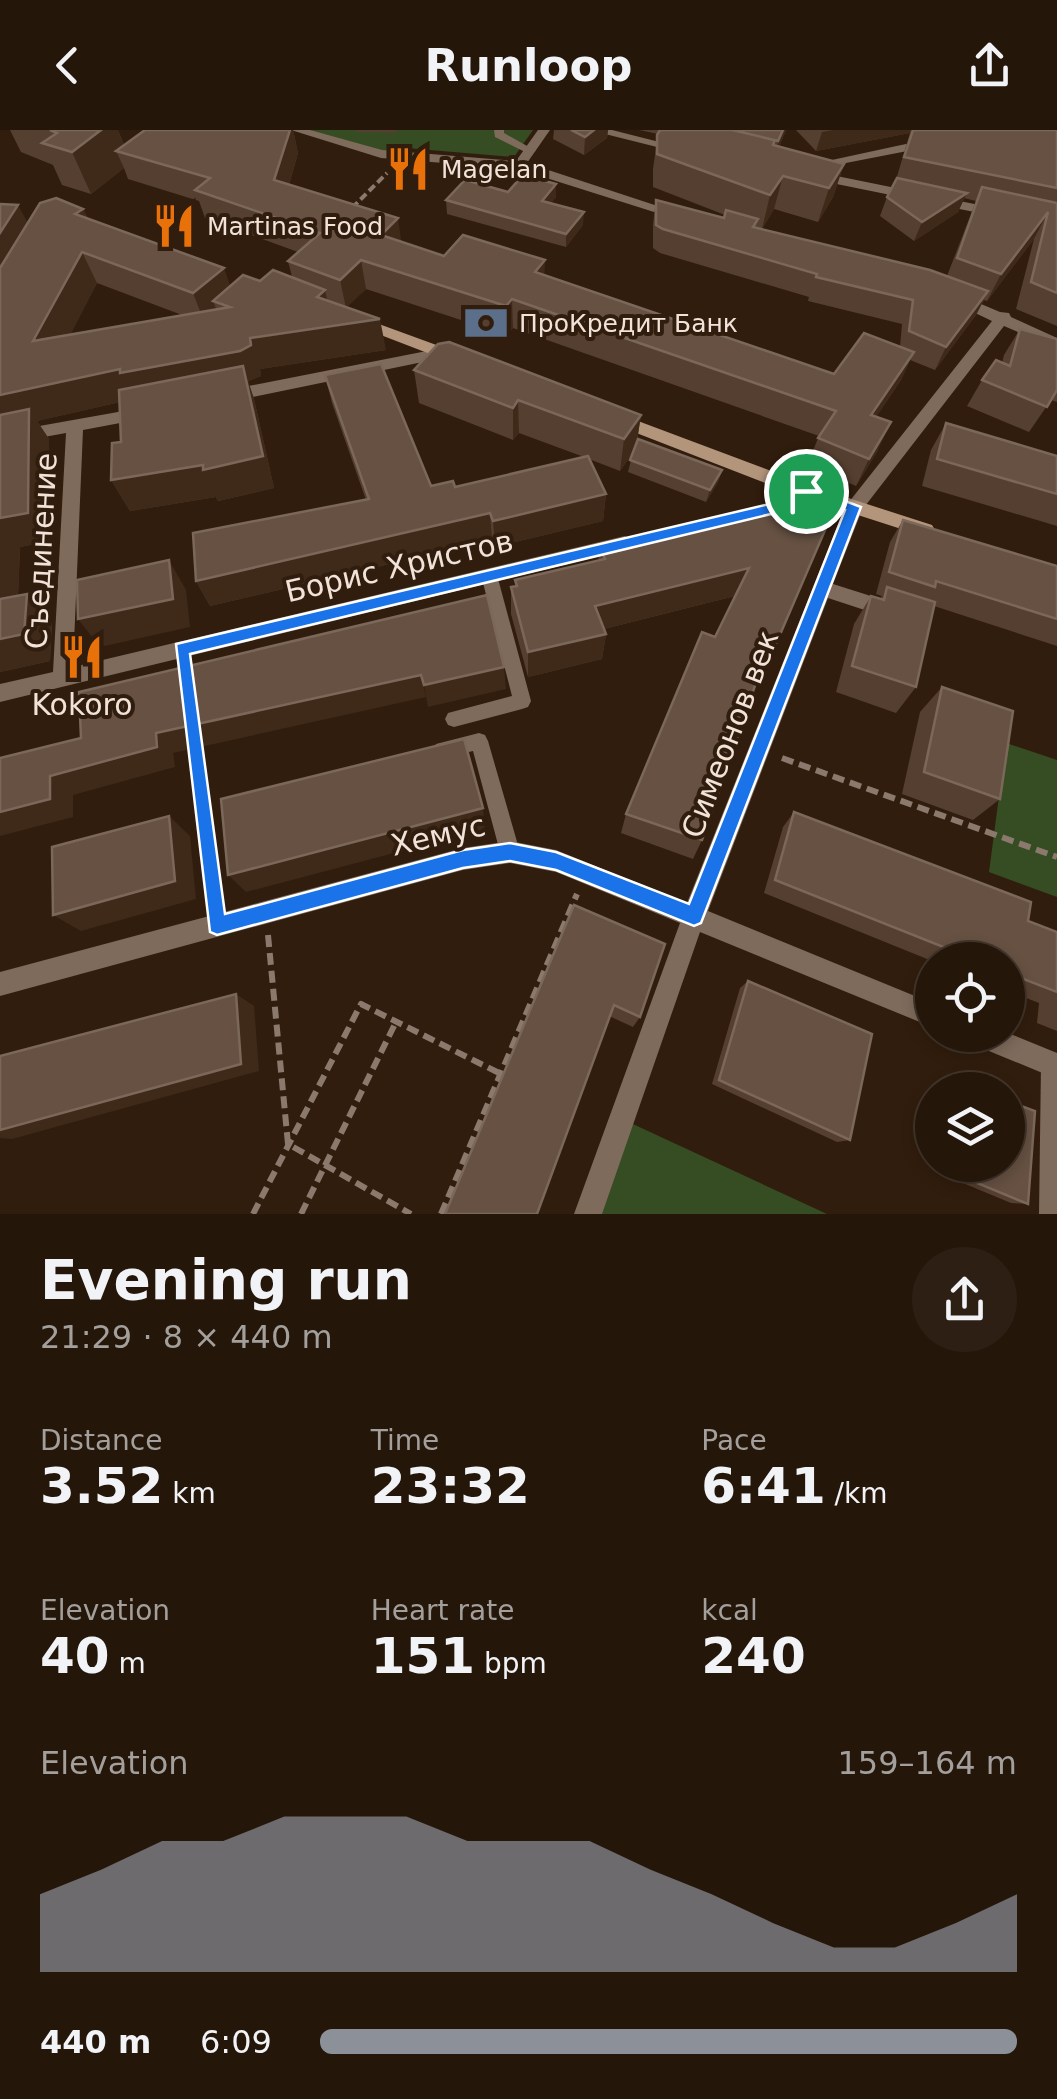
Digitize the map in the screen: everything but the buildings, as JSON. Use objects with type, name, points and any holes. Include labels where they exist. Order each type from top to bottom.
[{"type":"street","points":[[519,165],[544,130]]},
{"type":"street","points":[[595,130],[701,153]]},
{"type":"street","points":[[300,131],[402,157],[519,165],[687,218]]},
{"type":"street","points":[[951,138],[788,170],[1008,215]]},
{"type":"street","points":[[933,290],[1004,316],[1057,344]]},
{"type":"street","points":[[334,312],[478,366]]},
{"type":"street","name":"Симеонов век","points":[[588,1214],[694,916],[854,507],[995,343],[1004,316]]},
{"type":"street","points":[[208,400],[442,353]]},
{"type":"street","points":[[1039,355],[1057,360]]},
{"type":"street","points":[[0,438],[169,408]]},
{"type":"street","points":[[587,408],[806,491],[952,538]]},
{"type":"street","name":"Съединение","points":[[62,678],[75,426]]},
{"type":"street","points":[[780,506],[800,502],[806,491]]},
{"type":"street","name":"Борис Христов","points":[[0,693],[644,539]]},
{"type":"street","points":[[822,588],[903,615]]},
{"type":"street","name":"Хемус","points":[[0,984],[463,859],[510,852],[556,861],[915,1008]]},
{"type":"street","points":[[1023,1052],[1055,1065]]},
{"type":"lane","points":[[498,130],[499,135],[531,151]]},
{"type":"lane","points":[[454,719],[522,702],[489,575]]},
{"type":"lane","points":[[422,755],[479,742],[510,852]]},
{"type":"lane","points":[[1051,1214],[1055,1065]]},
{"type":"path","points":[[352,208],[402,157]]},
{"type":"path","points":[[192,728],[217,926]]},
{"type":"path","points":[[759,750],[1057,857]]},
{"type":"path","points":[[441,1214],[504,1076],[586,873]]},
{"type":"path","points":[[266,912],[288,1144]]},
{"type":"path","points":[[253,1214],[361,1004],[504,1076]]},
{"type":"path","points":[[301,1214],[396,1022]]},
{"type":"path","points":[[288,1144],[411,1214]]},
{"type":"green space","points":[[297,130],[533,130],[514,157],[406,148],[402,157]]},
{"type":"green space","points":[[1006,743],[1057,760],[1057,897],[989,872]]},
{"type":"green space","points":[[622,1119],[827,1214],[588,1214]]},
{"type":"place","name":"Magelan","points":[[408,169]]},
{"type":"place","name":"Martinas Food","points":[[174,226]]},
{"type":"place","name":"ПроКредит Банк","points":[[486,323]]},
{"type":"place","name":"Kokoro","points":[[82,657]]},
{"type":"route","points":[[806,491],[854,507],[694,916],[556,861],[510,852],[463,859],[217,926],[182,649],[800,502],[806,491]]}]
